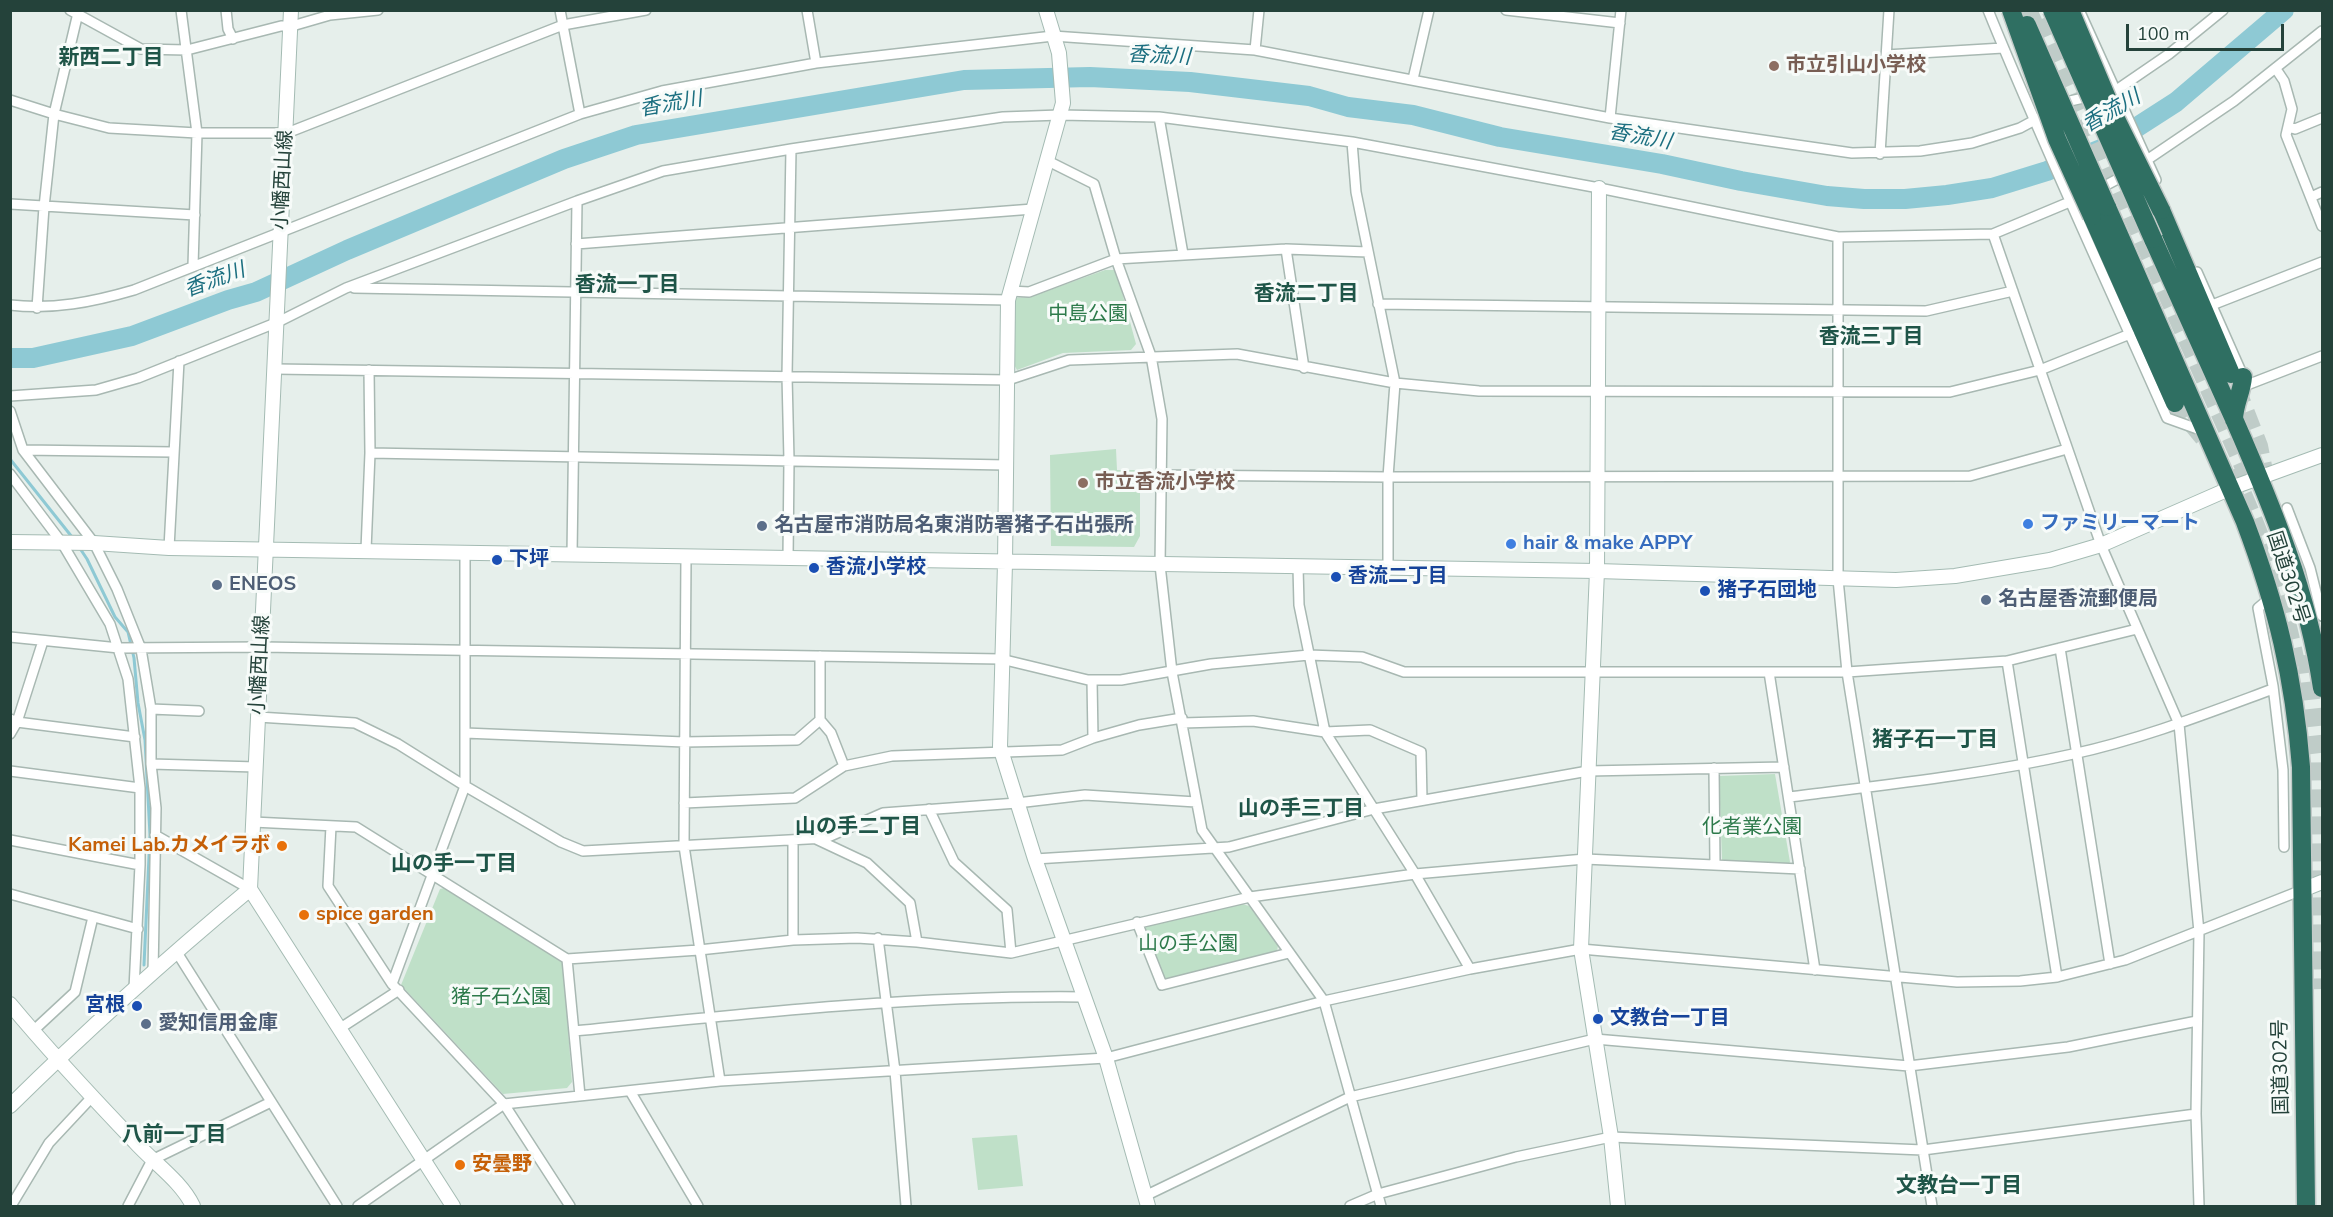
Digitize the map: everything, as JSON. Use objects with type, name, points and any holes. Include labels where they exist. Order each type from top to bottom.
[{"type":"highway","points":[[2011,10],[2057,139],[2099,212],[2175,403]]},
{"type":"highway","name":"国道302号","points":[[2020,10],[2099,212],[2207,433],[2231,488],[2261,565],[2286,652],[2294,696],[2302,788],[2306,1206]]},
{"type":"highway","name":"国道302号","points":[[2052,10],[2261,478],[2285,542],[2311,630],[2322,688]]},
{"type":"highway","points":[[2070,10],[2110,93],[2237,375],[2242,388],[2236,402],[2234,420]]},
{"type":"highway","points":[[2079,10],[2110,93]]},
{"type":"highway","points":[[2285,542],[2304,551]]},
{"type":"street","points":[[181,10],[197,133],[193,266]]},
{"type":"street","points":[[226,10],[228,29],[233,39]]},
{"type":"street","name":"小幡西山線","points":[[250,889],[291,10]]},
{"type":"street","points":[[37,308],[44,207],[54,114],[74,12],[141,49],[187,51],[330,15],[378,10]]},
{"type":"street","points":[[560,10],[580,114]]},
{"type":"street","points":[[10,100],[109,128],[197,133],[287,133],[563,25],[646,10]]},
{"type":"street","points":[[807,10],[816,63]]},
{"type":"street","points":[[1046,10],[1059,53],[1062,98],[1048,161],[1009,296],[1000,747],[1035,860],[1106,1058],[1146,1201],[1350,1097],[1595,1039],[1909,1066],[2068,1047],[2197,1021]]},
{"type":"street","points":[[1255,50],[1259,10]]},
{"type":"street","points":[[1413,79],[1429,10]]},
{"type":"street","points":[[1506,10],[1620,23]]},
{"type":"street","points":[[1610,118],[1621,10]]},
{"type":"street","points":[[1880,154],[1889,10]]},
{"type":"street","points":[[1988,10],[2033,122],[2043,137],[2167,418],[2207,433]]},
{"type":"street","points":[[10,305],[37,308],[96,301],[134,290],[580,114],[662,91],[816,63],[1053,36],[1255,50],[1610,118],[1851,153],[1880,154],[1920,151],[1971,143],[2033,122],[2070,101],[2110,93],[2169,54],[2223,10]]},
{"type":"street","points":[[10,396],[96,390],[138,378],[346,288],[663,171],[1002,117],[1060,115],[1159,117],[1352,142],[1599,188],[1838,237],[1993,234],[2112,184],[2145,158],[2234,101],[2322,31]]},
{"type":"street","points":[[1886,55],[2003,48]]},
{"type":"street","points":[[2276,69],[2284,81],[2292,109],[2286,135],[2322,226]]},
{"type":"street","points":[[2110,93],[2122,106],[2212,305],[2237,375],[2247,385],[2322,356]]},
{"type":"street","points":[[1159,117],[1183,254]]},
{"type":"street","points":[[2288,127],[2295,129],[2322,118]]},
{"type":"street","points":[[1352,142],[1356,192],[1395,383],[1388,477],[1388,568]]},
{"type":"street","points":[[788,559],[787,376],[791,149]]},
{"type":"street","points":[[1048,161],[1094,184],[1116,259],[1151,356],[1162,419],[1160,565],[1172,672],[1203,830],[1324,1001],[1381,1206]]},
{"type":"street","points":[[1599,188],[1597,571],[1581,950],[1611,1137],[1618,1206]]},
{"type":"street","points":[[2311,197],[2322,192]]},
{"type":"street","points":[[572,555],[577,201]]},
{"type":"street","points":[[10,204],[195,214]]},
{"type":"street","points":[[576,244],[1033,209]]},
{"type":"street","points":[[1993,234],[2100,545],[2179,724],[2199,932],[2196,1114],[2199,1206]]},
{"type":"street","points":[[1838,237],[1838,579],[1847,672],[1932,1206]]},
{"type":"street","points":[[346,288],[788,296],[1009,296],[1029,292],[1116,259],[1286,249],[1368,252]]},
{"type":"street","points":[[1286,249],[1304,368]]},
{"type":"street","points":[[2212,305],[2322,262]]},
{"type":"street","points":[[1378,304],[1926,311],[2013,291]]},
{"type":"street","points":[[275,369],[1008,380],[1069,360],[1237,354],[1395,383],[1479,391],[1950,392],[2040,370],[2130,334]]},
{"type":"street","points":[[169,548],[179,361]]},
{"type":"street","points":[[366,550],[370,453],[369,370]]},
{"type":"street","points":[[10,411],[23,450],[94,543],[117,589],[141,648],[151,709],[156,808],[153,974]]},
{"type":"street","points":[[1162,475],[1970,476],[2067,449]]},
{"type":"street","points":[[23,450],[173,453]]},
{"type":"street","points":[[370,453],[1006,465]]},
{"type":"street","points":[[10,542],[94,543],[169,548],[366,550],[465,554],[1597,571],[1896,580],[1955,576],[2050,560],[2100,545],[2231,488],[2322,454]]},
{"type":"street","points":[[10,474],[62,543],[110,624],[128,679],[140,788],[140,865],[134,989]]},
{"type":"street","points":[[2287,508],[2304,551],[2322,616]]},
{"type":"street","points":[[339,1029],[395,987],[465,786],[465,554]]},
{"type":"street","points":[[686,557],[684,846],[720,1081]]},
{"type":"street","points":[[1298,567],[1299,605],[1325,732],[1414,874],[1470,969]]},
{"type":"street","points":[[2271,597],[2258,608],[2273,689],[2283,776],[2284,847]]},
{"type":"street","points":[[10,637],[119,648],[262,647],[1001,659],[1092,680],[1121,680],[1211,663],[1309,655],[1362,657],[1404,672],[1847,672],[2007,661],[2137,629]]},
{"type":"street","points":[[10,734],[43,641]]},
{"type":"street","points":[[2060,648],[2110,964]]},
{"type":"street","points":[[820,656],[820,720],[831,733],[844,766]]},
{"type":"street","points":[[2007,661],[2056,977]]},
{"type":"street","points":[[1769,672],[1815,970]]},
{"type":"street","points":[[1092,680],[1093,738]]},
{"type":"street","points":[[1789,797],[2023,764],[2075,754],[2179,724],[2273,689]]},
{"type":"street","points":[[151,709],[199,711]]},
{"type":"street","points":[[258,717],[355,723],[398,744],[561,842],[583,851],[826,838],[883,813],[1017,803],[1085,795],[1196,802]]},
{"type":"street","points":[[465,733],[684,742],[797,740],[820,720]]},
{"type":"street","points":[[14,721],[135,737]]},
{"type":"street","points":[[684,802],[795,798],[844,766],[892,756],[1062,750],[1093,738],[1139,725],[1182,721],[1253,721],[1325,732],[1370,730],[1421,752],[1422,800]]},
{"type":"street","points":[[152,764],[256,767]]},
{"type":"street","points":[[1035,860],[1229,847],[1374,809],[1588,771],[1784,766]]},
{"type":"street","points":[[1714,768],[1715,865]]},
{"type":"street","points":[[10,771],[140,788]]},
{"type":"street","points":[[2283,776],[2302,788]]},
{"type":"street","points":[[929,809],[954,862],[1007,910],[1011,953]]},
{"type":"street","points":[[253,822],[356,827],[567,959],[699,950],[792,940],[878,938],[1011,953],[1250,897],[1414,874],[1584,859],[1800,869]]},
{"type":"street","points":[[331,825],[328,886],[395,987],[504,1104],[570,1206]]},
{"type":"street","points":[[155,835],[250,889],[453,1206]]},
{"type":"street","points":[[815,838],[867,863],[910,903],[917,942]]},
{"type":"street","points":[[10,840],[140,865]]},
{"type":"street","points":[[792,940],[793,840]]},
{"type":"street","points":[[358,1206],[504,1104],[720,1081],[1106,1058],[1324,1001],[1470,969],[1581,950],[1957,982],[2020,981],[2056,977],[2110,964],[2199,932],[2322,882]]},
{"type":"street","points":[[10,1106],[176,951],[250,889]]},
{"type":"street","points":[[10,894],[138,929]]},
{"type":"street","points":[[33,1030],[75,992],[93,917]]},
{"type":"street","points":[[1137,922],[1162,985],[1289,953]]},
{"type":"street","points":[[878,938],[895,1071],[906,1206]]},
{"type":"street","points":[[176,951],[337,1206]]},
{"type":"street","points":[[567,959],[580,1096]]},
{"type":"street","points":[[574,1031],[710,1017],[887,1003],[1084,997]]},
{"type":"street","points":[[10,1004],[57,1060],[187,1194],[193,1206]]},
{"type":"street","points":[[630,1091],[698,1206]]},
{"type":"street","points":[[11,1206],[50,1143],[92,1097]]},
{"type":"street","points":[[128,1206],[152,1160],[271,1102]]},
{"type":"street","points":[[1350,1206],[1378,1194],[1516,1157],[1611,1137],[1923,1150],[2196,1114]]},
{"type":"green space","name":"中島公園","points":[[1105,270],[1116,270],[1136,344],[1131,350],[1063,353],[1017,370],[1013,363],[1012,298],[1030,297]]},
{"type":"green space","points":[[1116,449],[1117,470],[1140,470],[1140,536],[1134,547],[1051,546],[1050,455]]},
{"type":"green space","name":"化者業公園","points":[[1775,774],[1790,862],[1787,866],[1722,860],[1719,776]]},
{"type":"green space","name":"猪子石公園","points":[[448,887],[563,963],[572,1082],[567,1088],[503,1094],[401,985],[440,889]]},
{"type":"green space","name":"山の手公園","points":[[1239,903],[1249,906],[1278,945],[1277,952],[1170,981],[1165,979],[1145,928],[1148,924]]},
{"type":"green space","points":[[1017,1135],[1023,1186],[978,1190],[972,1138]]},
{"type":"waterway","name":"香流川","points":[[10,358],[33,358],[132,336],[228,300],[256,292],[347,250],[564,159],[636,135],[964,80],[1090,77],[1190,82],[1309,96],[1348,107],[1413,115],[1500,137],[1662,164],[1827,196],[1905,199],[1947,195],[1992,188],[2047,171],[2106,147],[2176,102],[2284,10]]},
{"type":"waterway","points":[[10,459],[72,537]]},
{"type":"waterway","points":[[79,547],[115,617],[128,632],[134,658],[138,703],[145,740],[150,835],[144,965]]},
{"type":"tunnel","points":[[2028,10],[2041,39]]},
{"type":"tunnel","points":[[2044,18],[2252,486]]},
{"type":"tunnel","points":[[2236,387],[2259,446],[2267,486]]},
{"type":"tunnel","points":[[2175,403],[2205,440]]},
{"type":"tunnel","points":[[2232,470],[2254,520],[2272,570],[2287,621],[2298,674]]},
{"type":"tunnel","points":[[2306,655],[2318,761],[2322,989]]},
{"type":"place","name":"市立引山小学校","points":[[1774,66]]},
{"type":"place","name":"市立香流小学校","points":[[1083,483]]},
{"type":"place","name":"ファミリーマート","points":[[2028,524]]},
{"type":"place","name":"名古屋市消防局名東消防署猪子石出張所","points":[[762,526]]},
{"type":"place","name":"hair & make APPY","points":[[1511,544]]},
{"type":"place","name":"下坪","points":[[497,560]]},
{"type":"place","name":"香流小学校","points":[[814,568]]},
{"type":"place","name":"香流二丁目","points":[[1336,577]]},
{"type":"place","name":"ENEOS","points":[[217,585]]},
{"type":"place","name":"猪子石団地","points":[[1705,591]]},
{"type":"place","name":"名古屋香流郵便局","points":[[1986,600]]},
{"type":"place","name":"Kamei Lab.カメイラボ","points":[[282,846]]},
{"type":"place","name":"spice garden","points":[[304,915]]},
{"type":"place","name":"宮根","points":[[137,1006]]},
{"type":"place","name":"文教台一丁目","points":[[1598,1019]]},
{"type":"place","name":"愛知信用金庫","points":[[146,1024]]},
{"type":"place","name":"安曇野","points":[[460,1165]]},
{"type":"district","name":"新西二丁目","points":[[111,59]]},
{"type":"district","name":"香流一丁目","points":[[627,286]]},
{"type":"district","name":"香流二丁目","points":[[1306,295]]},
{"type":"district","name":"香流三丁目","points":[[1871,338]]},
{"type":"district","name":"猪子石一丁目","points":[[1935,741]]},
{"type":"district","name":"山の手三丁目","points":[[1301,810]]},
{"type":"district","name":"山の手二丁目","points":[[858,828]]},
{"type":"district","name":"山の手一丁目","points":[[454,865]]},
{"type":"district","name":"八前一丁目","points":[[174,1136]]},
{"type":"district","name":"文教台一丁目","points":[[1959,1187]]}]
